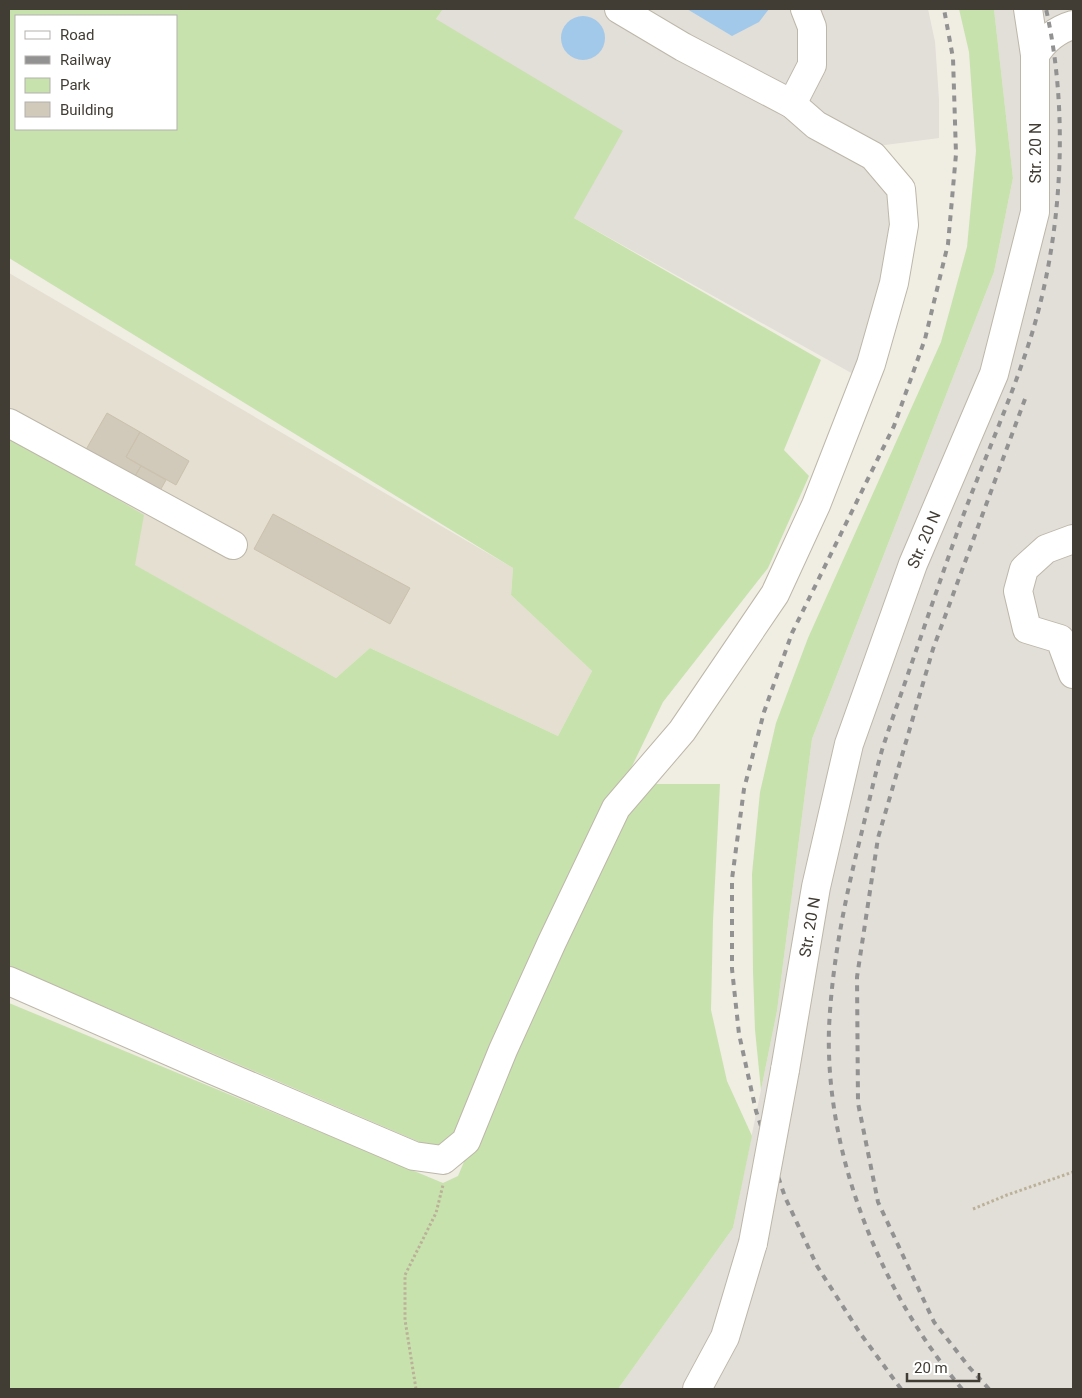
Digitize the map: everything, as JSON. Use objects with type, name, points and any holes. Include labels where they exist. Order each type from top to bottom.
[{"type":"lane","points":[[9,981],[210,1070],[414,1156],[443,1160],[466,1142],[516,1023],[616,808],[682,731],[775,594],[816,505],[871,364],[894,283],[904,225],[901,190],[872,156],[816,125],[792,104],[683,48],[619,9]]},
{"type":"lane","points":[[792,104],[812,66],[812,27],[805,9]]},
{"type":"lane","name":"Str. 20 N","points":[[697,1389],[726,1336],[753,1243],[816,887],[849,744],[913,564],[994,374],[1035,212],[1035,55],[1028,9]]},
{"type":"lane","points":[[1035,55],[1043,42],[1052,35],[1073,25]]},
{"type":"lane","points":[[9,422],[233,545]]},
{"type":"lane","points":[[1073,539],[1046,549],[1031,562],[1024,569],[1018,591],[1027,629],[1060,639],[1073,674]]},
{"type":"path","points":[[416,1389],[405,1320],[405,1275],[436,1212],[442,1188],[443,1160]]},
{"type":"path","points":[[974,1209],[1007,1195],[1073,1172]]},
{"type":"shaded area","points":[[443,9],[928,9],[935,42],[939,100],[939,138],[877,146],[889,189],[892,210],[883,274],[855,375],[574,218],[436,19]]},
{"type":"shaded area","points":[[994,9],[1073,9],[1073,1389],[618,1389],[733,1228],[777,1011],[812,739],[994,272],[1013,178]]},
{"type":"shaded area","points":[[9,273],[513,568],[511,595],[592,671],[558,736],[370,648],[336,678],[134,565],[9,435]]},
{"type":"green space","points":[[9,9],[443,9],[436,19],[623,131],[574,218],[821,360],[784,450],[809,476],[768,568],[663,702],[489,1063],[457,1142],[431,1147],[9,966],[9,435],[144,515],[135,565],[336,678],[370,648],[558,736],[592,671],[511,595],[513,568],[9,258]]},
{"type":"green space","points":[[959,9],[994,9],[1013,178],[994,272],[812,739],[777,1011],[761,1090],[755,1030],[752,874],[760,792],[776,723],[808,638],[941,342],[967,247],[976,151],[969,52]]},
{"type":"green space","points":[[645,784],[720,784],[713,921],[711,1010],[727,1081],[752,1136],[733,1228],[618,1389],[9,1389],[9,1003],[443,1183],[458,1176],[515,1041],[610,834]]},
{"type":"water","points":[[687,9],[769,9],[759,22],[732,36]]},
{"type":"water","points":[[583,16],[595,20],[601,26],[605,38],[601,50],[595,56],[583,60],[571,56],[565,50],[561,38],[565,26],[571,20]]},
{"type":"building","points":[[107,413],[140,432],[126,457],[141,466],[132,481],[84,453]]},
{"type":"building","points":[[140,432],[189,461],[176,485],[126,457]]},
{"type":"building","points":[[141,466],[166,480],[157,496],[132,481]]},
{"type":"building","points":[[273,514],[410,588],[390,624],[254,549]]},
{"type":"railway","points":[[901,1389],[860,1333],[817,1266],[785,1197],[756,1111],[739,1034],[732,969],[732,879],[744,789],[764,712],[792,633],[894,426],[925,339],[948,244],[956,154],[953,58],[944,9]]},
{"type":"railway","points":[[962,1389],[933,1351],[906,1310],[883,1266],[864,1220],[848,1173],[837,1124],[830,1076],[829,1028],[836,955],[845,907],[882,750],[963,516],[1021,368],[1040,306],[1049,265],[1059,179],[1060,135],[1054,50],[1046,9]]},
{"type":"railway","points":[[989,1389],[934,1322],[878,1202],[858,1103],[857,977],[878,838],[933,649],[1025,399]]}]
